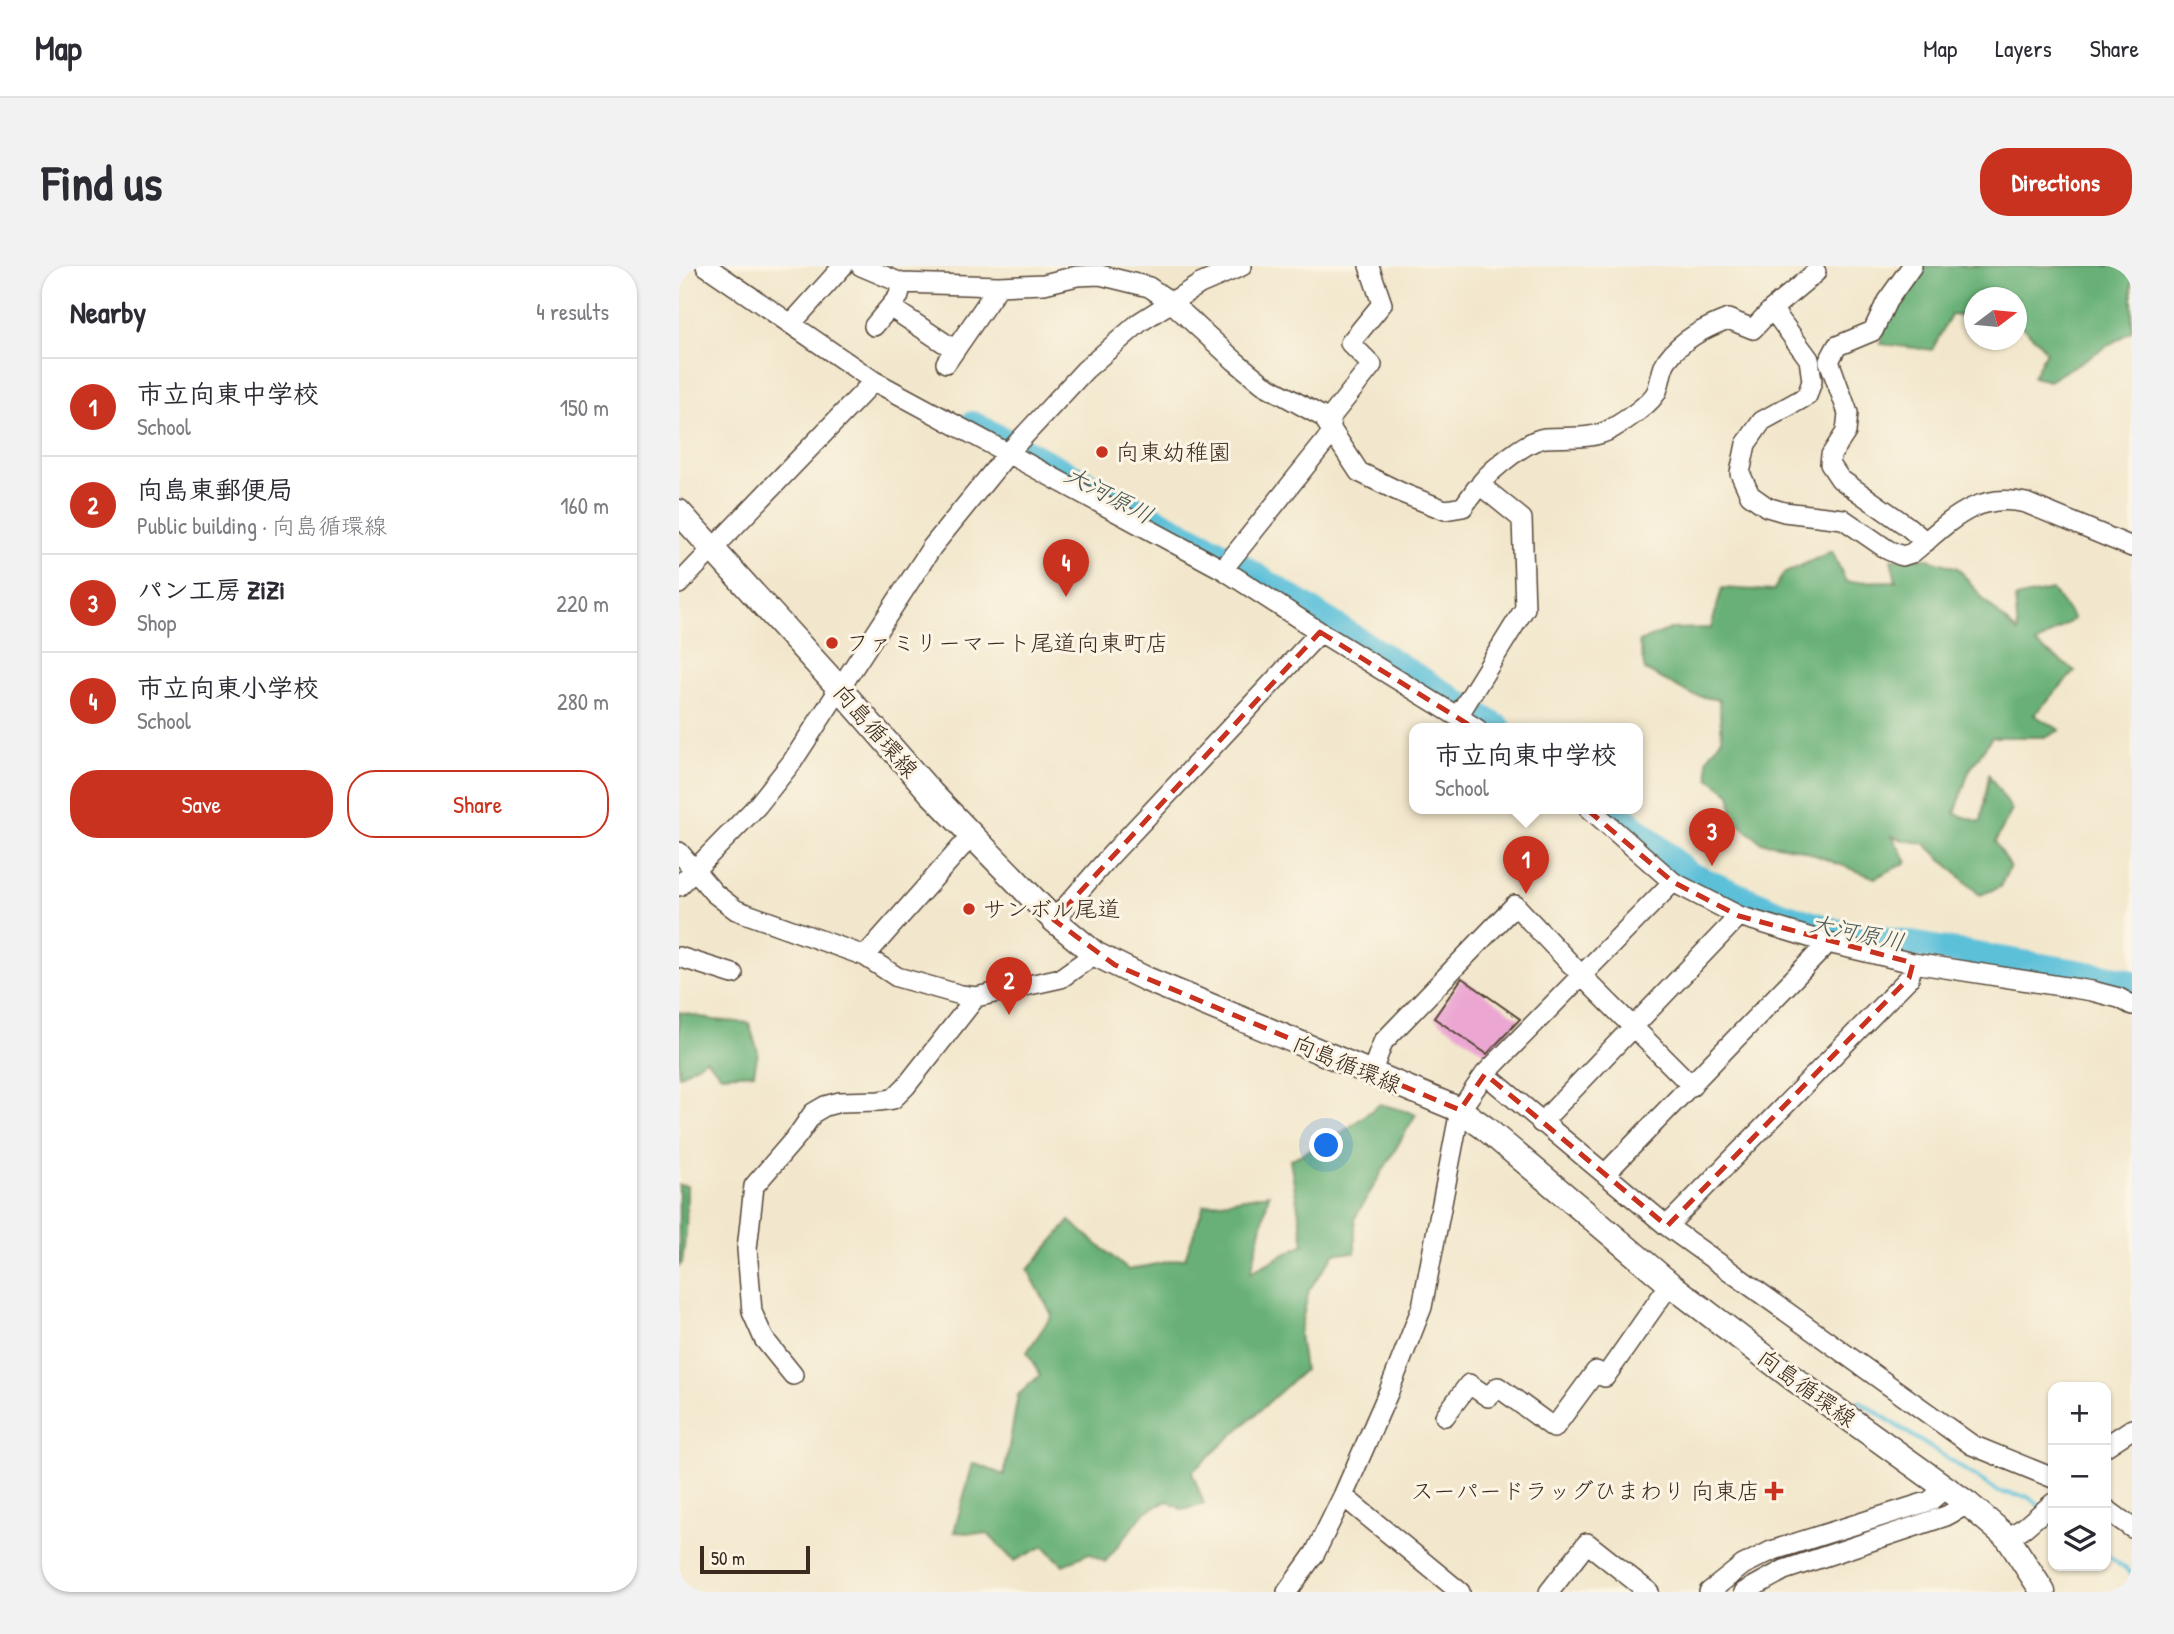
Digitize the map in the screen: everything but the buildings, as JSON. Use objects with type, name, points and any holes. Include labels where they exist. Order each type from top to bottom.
[{"type":"main road","name":"向島循環線","points":[[679,512],[841,689],[931,793],[1054,920],[1095,954],[1146,979],[1460,1110],[1670,1284],[1794,1379],[1968,1504],[2016,1532],[2043,1592]]},
{"type":"street","points":[[706,266],[874,381],[1224,569],[1319,632],[1468,723]]},
{"type":"street","points":[[791,324],[843,266]]},
{"type":"street","points":[[861,266],[901,283],[999,286],[1044,284],[1077,276],[1135,274],[1171,302],[1263,384],[1323,417],[1359,472],[1445,510],[1463,507],[1476,489],[1485,488],[1522,519],[1525,608],[1458,716]]},
{"type":"street","points":[[679,886],[764,797],[792,762],[932,547],[1009,452],[1085,370],[1140,322],[1200,284],[1242,266]]},
{"type":"street","points":[[1231,559],[1332,433],[1330,418],[1373,365],[1350,344],[1382,304],[1369,266]]},
{"type":"street","points":[[1912,266],[1887,301],[1873,331],[1837,346],[1829,361],[1849,413],[1846,432],[1831,454],[1830,464],[1840,479],[1926,542]]},
{"type":"street","points":[[1481,488],[1481,483],[1491,470],[1514,453],[1542,438],[1586,438],[1611,429],[1641,409],[1656,394],[1665,362],[1679,346],[1702,330],[1728,319],[1753,330],[1772,309],[1816,272]]},
{"type":"street","points":[[874,326],[899,296],[901,283]]},
{"type":"street","points":[[890,307],[951,356],[999,286]]},
{"type":"street","points":[[1772,309],[1809,359],[1812,381],[1807,396],[1762,421],[1746,444],[1740,473],[1750,495],[1767,508],[1784,513],[1843,519],[1888,550],[1902,555],[1912,553],[1963,511],[1992,501],[2009,499],[2026,503],[2132,547]]},
{"type":"street","points":[[679,584],[874,381]]},
{"type":"street","points":[[1054,920],[1110,856],[1319,632]]},
{"type":"street","points":[[1596,814],[1673,882],[1739,916],[1828,943],[1913,963],[2092,992],[2119,998],[2132,1005]]},
{"type":"street","points":[[865,956],[972,835]]},
{"type":"street","points":[[679,852],[714,893],[736,911],[865,956],[897,977],[961,995],[976,997],[1061,978],[1095,954]]},
{"type":"street","points":[[1287,1592],[1315,1553],[1343,1496],[1422,1307],[1460,1110],[1485,1074],[1673,882]]},
{"type":"street","points":[[1371,1074],[1383,1042],[1515,905],[1692,1086]]},
{"type":"street","points":[[1541,1123],[1739,916]]},
{"type":"street","points":[[1605,1174],[1828,943]]},
{"type":"street","points":[[679,957],[733,974]]},
{"type":"street","points":[[1667,1226],[1909,978],[1913,963]]},
{"type":"street","points":[[793,1375],[765,1339],[752,1312],[747,1249],[754,1186],[798,1135],[813,1113],[840,1102],[893,1099],[976,997]]},
{"type":"street","points":[[1485,1074],[1667,1226],[1972,1445],[2048,1476]]},
{"type":"street","points":[[1445,1416],[1469,1384],[1487,1397],[1498,1387],[1554,1428],[1595,1371],[1605,1377],[1670,1284]]},
{"type":"street","points":[[2108,1445],[2132,1429]]},
{"type":"street","points":[[1709,1592],[1743,1566],[1771,1551],[1930,1501],[1945,1488]]},
{"type":"street","points":[[1343,1496],[1460,1592]]},
{"type":"street","points":[[1744,1592],[1784,1570],[1945,1516],[1968,1504]]},
{"type":"street","points":[[2016,1532],[2048,1507]]},
{"type":"street","points":[[2111,1513],[2132,1528]]},
{"type":"street","points":[[1549,1592],[1587,1543],[1649,1592]]},
{"type":"highlighted area","points":[[1320,632],[1538,768],[1673,882],[1739,916],[1913,963],[1909,978],[1667,1226],[1485,1074],[1460,1110],[1115,965],[1054,920]]},
{"type":"green space","points":[[1920,266],[2132,266],[2132,331],[2049,381],[2033,377],[2046,352],[2027,331],[2027,287],[1964,287],[1964,316],[1951,315],[1932,350],[1880,344],[1888,314]]},
{"type":"green space","points":[[1832,551],[1846,582],[1896,581],[1891,559],[1925,558],[1958,568],[1984,600],[2018,633],[2015,598],[2052,590],[2074,619],[2036,644],[2075,671],[2034,715],[2060,730],[2047,737],[1992,737],[1969,771],[1955,814],[1981,822],[1989,775],[2012,810],[1995,842],[2010,866],[2000,887],[1980,895],[1924,843],[1892,836],[1907,862],[1875,878],[1799,849],[1761,842],[1732,818],[1731,794],[1709,778],[1707,759],[1722,738],[1719,700],[1693,695],[1645,670],[1639,642],[1670,629],[1711,628],[1722,588],[1773,591],[1783,574]]},
{"type":"green space","points":[[679,1012],[714,1020],[749,1023],[758,1052],[754,1073],[721,1075],[706,1059],[679,1076]]},
{"type":"green space","points":[[1380,1104],[1416,1114],[1355,1218],[1355,1253],[1335,1253],[1309,1290],[1299,1334],[1304,1370],[1192,1472],[1204,1504],[1183,1510],[1167,1501],[1145,1512],[1105,1562],[1089,1553],[1063,1565],[1044,1546],[1014,1561],[988,1534],[954,1532],[973,1463],[1004,1475],[1018,1395],[1040,1375],[1027,1352],[1052,1315],[1028,1270],[1070,1221],[1128,1270],[1185,1258],[1204,1205],[1269,1194],[1251,1272],[1304,1244],[1290,1160],[1340,1134]]},
{"type":"green space","points":[[679,1185],[687,1186],[686,1230],[682,1263],[679,1266]]},
{"type":"waterway","name":"大河原川","points":[[973,424],[1215,550],[1491,723]]},
{"type":"waterway","name":"大河原川","points":[[1620,814],[1689,874],[1781,914],[1834,931],[2124,980],[2132,984]]},
{"type":"waterway","points":[[1859,1401],[1999,1492],[2028,1497],[2041,1507]]},
{"type":"waterway","points":[[2111,1558],[2132,1574]]},
{"type":"place","name":"向東幼稚園","points":[[1102,452]]},
{"type":"place","name":"市立向東小学校","points":[[1066,597]]},
{"type":"place","name":"ファミリーマート尾道向東町店","points":[[832,643]]},
{"type":"place","name":"パン工房 ZiZi","points":[[1712,866]]},
{"type":"place","name":"市立向東中学校","points":[[1526,894]]},
{"type":"place","name":"サンボル尾道","points":[[969,909]]},
{"type":"place","name":"向島東郵便局","points":[[1009,1015]]},
{"type":"place","name":"スーパードラッグひまわり 向東店","points":[[1774,1491]]}]
